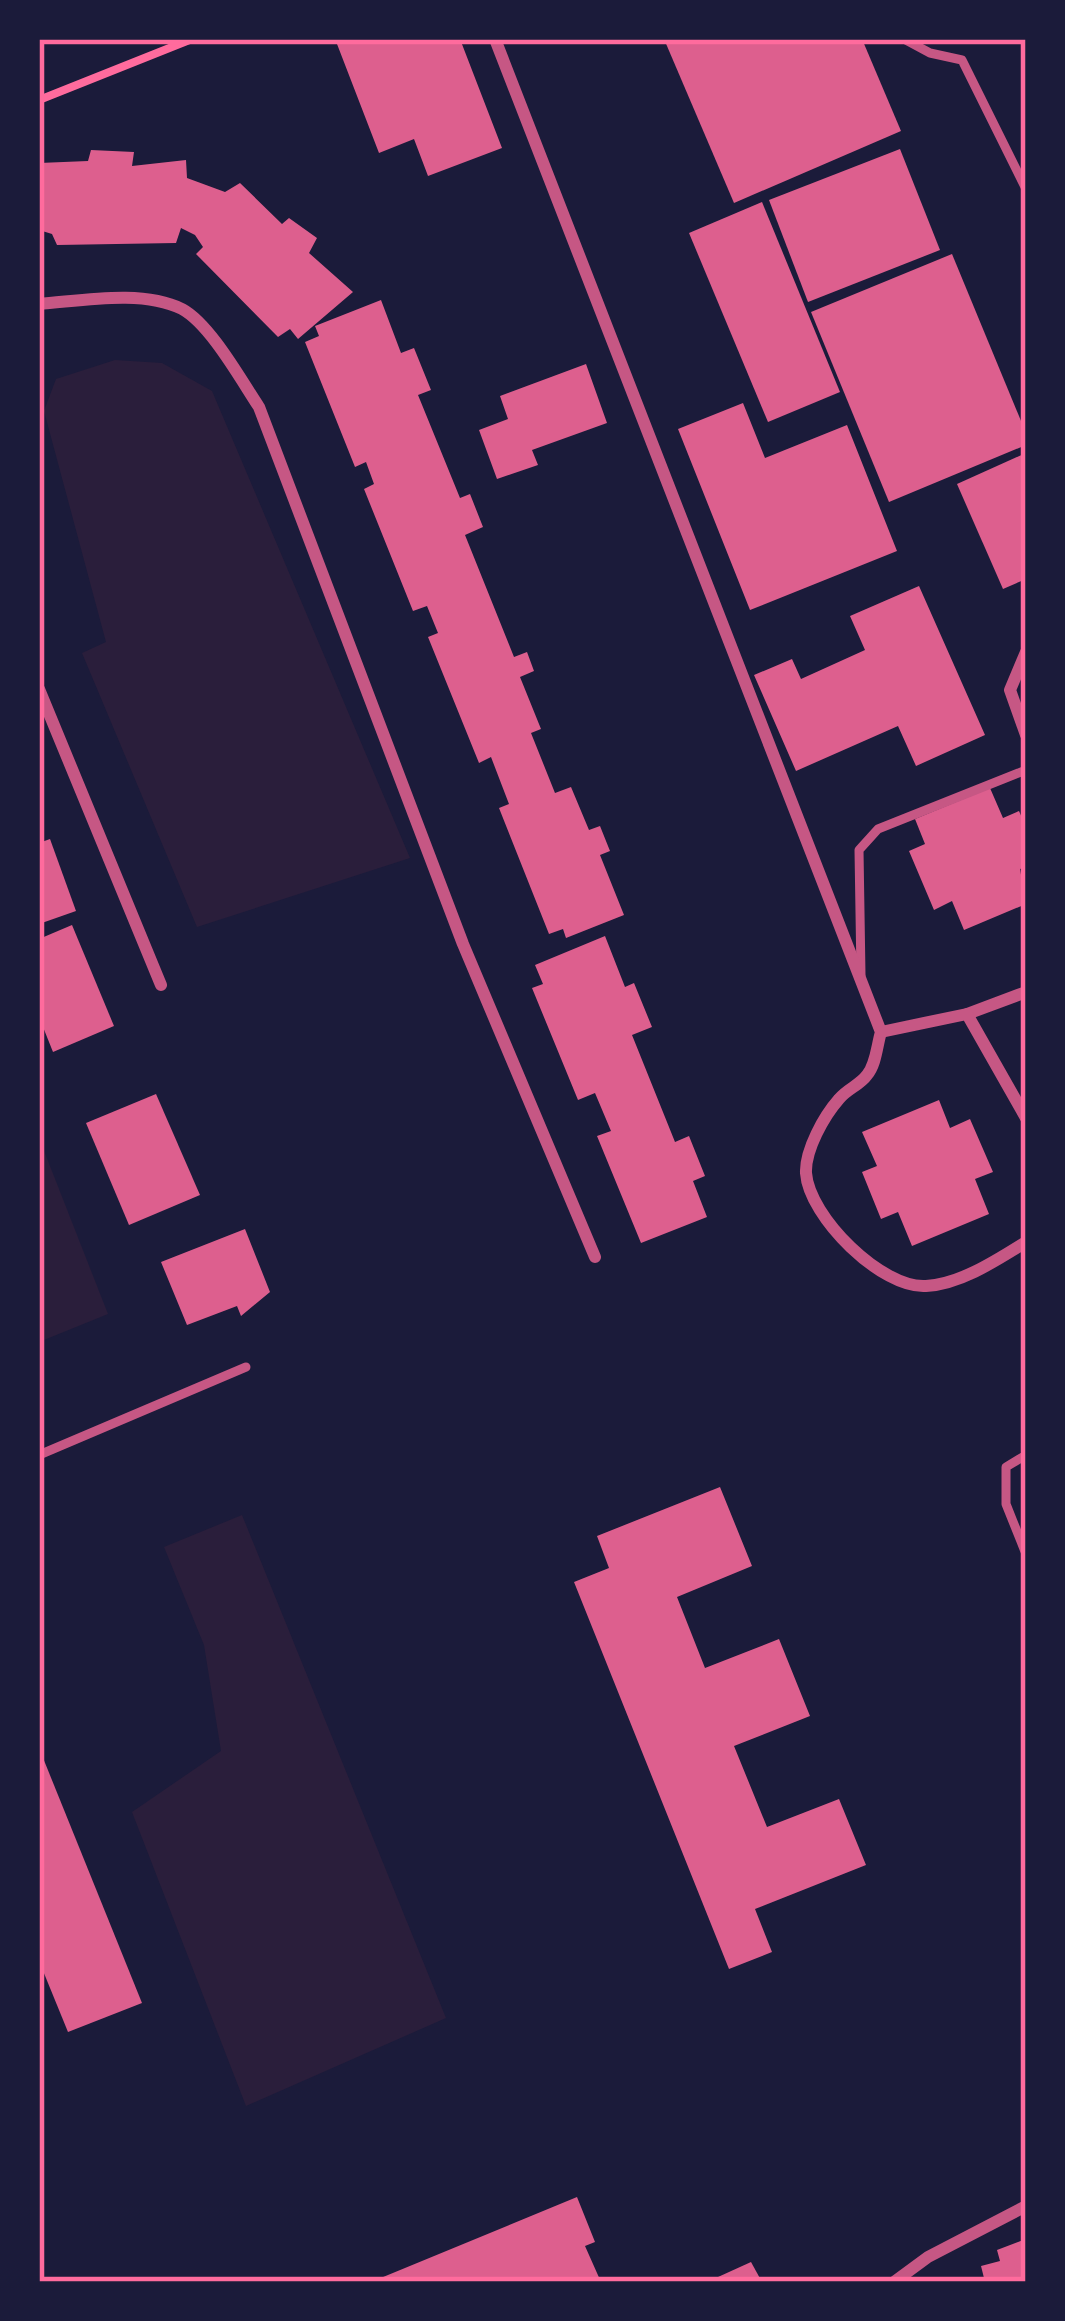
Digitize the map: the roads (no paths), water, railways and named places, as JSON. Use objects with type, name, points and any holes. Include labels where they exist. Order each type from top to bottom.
[{"type":"street","points":[[494,39],[881,1032],[870,1073],[840,1097],[816,1136],[806,1173],[818,1208],[850,1248],[888,1275],[923,1287],[963,1276],[1026,1242]]},
{"type":"street","points":[[39,304],[123,298],[183,309],[220,348],[260,406],[470,964],[595,1257]]},
{"type":"street","points":[[1026,652],[1010,690],[1026,735]]},
{"type":"street","points":[[39,689],[161,986]]},
{"type":"street","points":[[881,1032],[967,1014],[1026,992]]},
{"type":"street","points":[[967,1014],[1026,1118]]},
{"type":"street","points":[[895,2282],[928,2257],[1026,2206]]},
{"type":"lane","points":[[904,39],[930,53],[962,60],[1026,189]]},
{"type":"lane","points":[[861,982],[859,850],[878,829],[1026,770]]},
{"type":"lane","points":[[39,1455],[246,1367]]},
{"type":"lane","points":[[1026,1455],[1006,1467],[1006,1504],[1026,1554]]}]
